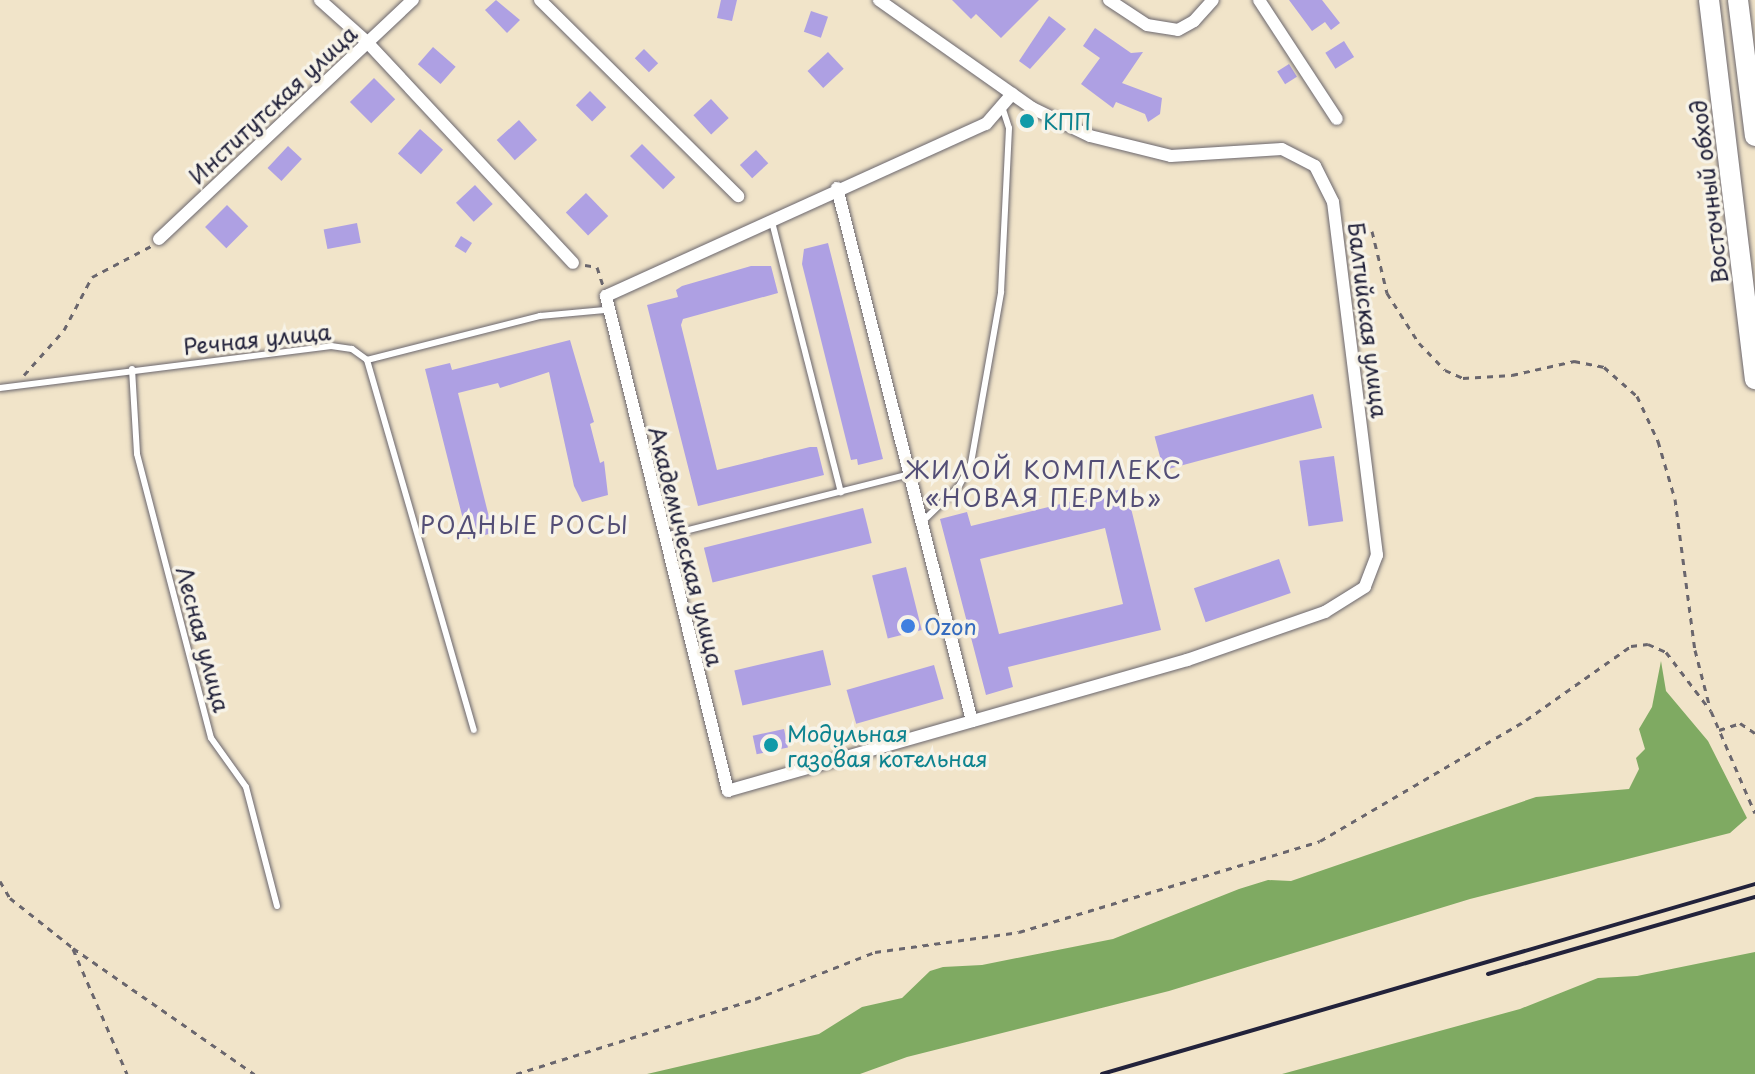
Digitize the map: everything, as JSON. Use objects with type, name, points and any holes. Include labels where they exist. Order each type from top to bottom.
[{"type":"highway","name":"Восточный обход","points":[[1709,0],[1755,379]]},
{"type":"highway","points":[[1738,0],[1755,136]]},
{"type":"street","points":[[320,0],[367,42],[573,263]]},
{"type":"street","name":"Институтская улица","points":[[159,239],[413,0]]},
{"type":"street","points":[[540,0],[738,196]]},
{"type":"street","name":"Балтийская улица","points":[[728,791],[1187,660],[1325,612],[1365,587],[1377,555],[1333,202],[1315,166],[1282,149],[1171,156],[1139,150],[1068,128],[1012,94],[879,0]]},
{"type":"street","points":[[1109,0],[1147,25],[1178,30],[1213,0]]},
{"type":"street","points":[[1259,0],[1337,119]]},
{"type":"street","points":[[605,310],[606,296],[837,188],[986,124],[1003,110],[1012,94]]},
{"type":"street","points":[[837,188],[906,475],[972,721]]},
{"type":"street","name":"Академическая улица","points":[[605,310],[728,791]]},
{"type":"lane","points":[[919,526],[959,486],[971,463],[1001,292],[1009,128],[1003,110]]},
{"type":"lane","points":[[771,218],[841,492]]},
{"type":"lane","points":[[474,730],[367,360],[540,316],[605,310]]},
{"type":"lane","name":"Речная улица","points":[[0,388],[331,346],[352,349],[367,360]]},
{"type":"lane","name":"Лесная улица","points":[[132,369],[137,454],[211,738],[246,787],[277,906]]},
{"type":"lane","points":[[665,536],[906,475]]},
{"type":"path","points":[[1372,231],[1387,293],[1419,343],[1445,370],[1463,378],[1512,375],[1574,361],[1604,367],[1637,396],[1658,441],[1675,499],[1695,650],[1711,711],[1755,813]]},
{"type":"path","points":[[13,386],[55,342],[92,277],[126,262],[159,239]]},
{"type":"path","points":[[573,263],[597,267],[606,296]]},
{"type":"path","points":[[516,1074],[755,999],[875,952],[1019,932],[1320,841],[1526,720],[1631,646],[1648,644],[1666,652],[1711,711]]},
{"type":"path","points":[[1719,730],[1740,723],[1755,733]]},
{"type":"path","points":[[0,881],[10,898],[73,948],[254,1074]]},
{"type":"path","points":[[73,948],[127,1074]]},
{"type":"green space","points":[[1661,661],[1666,691],[1708,741],[1747,818],[1730,833],[1470,899],[1169,991],[907,1057],[860,1074],[647,1074],[819,1034],[862,1007],[902,998],[930,971],[943,967],[982,965],[1113,939],[1239,889],[1268,880],[1291,881],[1536,797],[1629,789],[1639,769],[1636,758],[1645,749],[1639,729],[1652,707]]},
{"type":"green space","points":[[1755,952],[1755,1074],[1282,1074],[1520,1009],[1598,978],[1637,976]]},
{"type":"building","points":[[496,0],[520,20],[507,33],[485,10]]},
{"type":"building","points":[[721,0],[737,0],[732,21],[717,18]]},
{"type":"building","points":[[952,0],[1039,0],[1001,38],[976,14],[971,19]]},
{"type":"building","points":[[1289,0],[1322,0],[1340,23],[1331,30],[1325,22],[1312,31]]},
{"type":"building","points":[[811,11],[828,17],[821,38],[804,32]]},
{"type":"building","points":[[1049,16],[1066,29],[1030,69],[1019,61]]},
{"type":"building","points":[[1095,28],[1131,53],[1143,52],[1122,83],[1162,98],[1160,114],[1148,122],[1145,114],[1116,102],[1113,108],[1081,84],[1100,58],[1083,46]]},
{"type":"building","points":[[1344,41],[1354,57],[1335,69],[1325,53]]},
{"type":"building","points":[[433,47],[456,67],[441,84],[418,64]]},
{"type":"building","points":[[644,49],[658,63],[649,72],[635,58]]},
{"type":"building","points":[[828,52],[844,69],[823,88],[808,71]]},
{"type":"building","points":[[1289,64],[1297,77],[1285,84],[1277,71]]},
{"type":"building","points":[[374,78],[395,99],[371,123],[350,102]]},
{"type":"building","points":[[590,91],[606,107],[592,121],[576,105]]},
{"type":"building","points":[[711,99],[729,118],[711,134],[693,115]]},
{"type":"building","points":[[519,120],[537,140],[515,160],[497,140]]},
{"type":"building","points":[[420,129],[443,150],[421,174],[398,154]]},
{"type":"building","points":[[642,144],[675,177],[663,189],[630,156]]},
{"type":"building","points":[[288,146],[302,159],[281,181],[268,168]]},
{"type":"building","points":[[756,150],[768,163],[752,178],[740,165]]},
{"type":"building","points":[[475,185],[493,204],[474,222],[456,203]]},
{"type":"building","points":[[586,193],[608,216],[588,235],[566,212]]},
{"type":"building","points":[[227,205],[248,226],[226,248],[205,227]]},
{"type":"building","points":[[357,223],[361,243],[327,249],[324,229]]},
{"type":"building","points":[[461,236],[472,243],[466,253],[455,246]]},
{"type":"building","points":[[828,243],[883,459],[858,465],[857,459],[851,460],[802,264],[804,249]]},
{"type":"building","points":[[751,266],[771,266],[778,293],[683,319],[681,325],[717,470],[817,447],[824,475],[698,506],[647,305],[678,297],[676,290],[682,286]]},
{"type":"building","points":[[570,340],[594,422],[590,424],[600,463],[604,461],[608,495],[582,502],[574,486],[549,372],[500,388],[498,383],[458,393],[493,533],[468,539],[425,369],[450,363],[452,370]]},
{"type":"building","points":[[1313,394],[1322,428],[1164,470],[1155,436]]},
{"type":"building","points":[[1334,456],[1343,521],[1309,526],[1299,461]]},
{"type":"building","points":[[1126,488],[1161,630],[1008,667],[1013,687],[986,695],[940,519],[967,512],[971,526]],"holes":[[[1105,528],[1123,604],[999,634],[980,559]]]},
{"type":"building","points":[[863,508],[872,543],[713,583],[704,548]]},
{"type":"building","points":[[1279,559],[1291,593],[1206,622],[1194,588]]},
{"type":"building","points":[[906,567],[922,630],[888,639],[872,575]]},
{"type":"building","points":[[823,650],[831,685],[742,706],[734,670]]},
{"type":"building","points":[[934,665],[944,699],[856,724],[847,690]]},
{"type":"building","name":"Модульная газовая котельная","points":[[784,729],[788,748],[757,754],[753,736]]},
{"type":"railway","points":[[1102,1074],[1755,884]]},
{"type":"railway","points":[[1488,974],[1755,897]]},
{"type":"place","name":"КПП","points":[[1027,121]]},
{"type":"place","name":"Ozon","points":[[908,626]]},
{"type":"place","name":"Модульная газовая котельная","points":[[771,745]]},
{"type":"district","name":"ЖИЛОЙ КОМПЛЕКС «НОВАЯ ПЕРМЬ»","points":[[1044,484]]},
{"type":"district","name":"РОДНЫЕ РОСЫ","points":[[525,525]]}]
